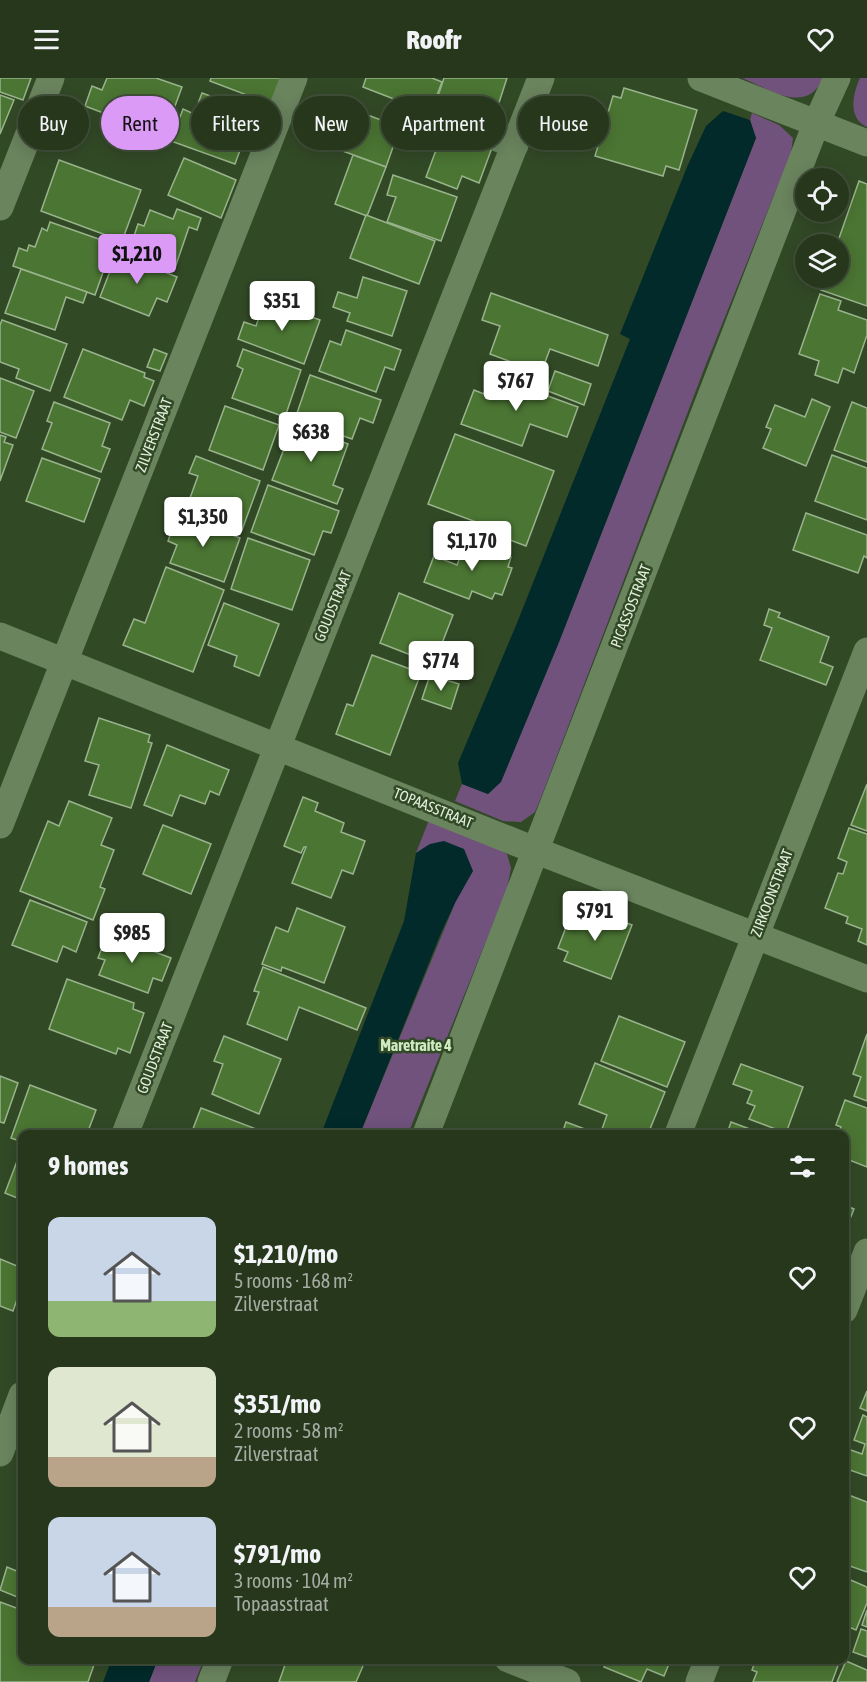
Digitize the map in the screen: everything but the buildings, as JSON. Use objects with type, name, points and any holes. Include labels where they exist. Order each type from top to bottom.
[{"type":"street","points":[[0,207],[51,78]]},
{"type":"street","name":"ZILVERSTRAAT","points":[[0,825],[294,78]]},
{"type":"street","name":"GOUDSTRAAT","points":[[127,1130],[541,78]]},
{"type":"street","points":[[701,78],[867,143]]},
{"type":"street","name":"PICASSOSTRAAT","points":[[428,1130],[816,124],[837,78]]},
{"type":"street","points":[[506,142],[515,145]]},
{"type":"street","name":"TOPAASSTRAAT","points":[[0,636],[537,851],[867,979]]},
{"type":"street","name":"ZIRKOONSTRAAT","points":[[680,1130],[867,651]]},
{"type":"street","points":[[849,1297],[867,1252]]},
{"type":"street","points":[[0,1453],[18,1406]]},
{"type":"street","points":[[211,1682],[218,1664]]},
{"type":"street","points":[[521,1664],[567,1682]]},
{"type":"street","points":[[699,1682],[706,1664]]},
{"type":"shaded area","points":[[742,78],[823,78],[816,89],[807,96],[797,98],[775,93]]},
{"type":"shaded area","points":[[860,78],[867,78],[867,127],[856,118],[853,105]]},
{"type":"shaded area","points":[[752,113],[779,125],[793,138],[791,153],[706,364],[535,812],[521,822],[503,821],[455,801],[462,784],[488,794],[501,781],[559,642],[756,138],[750,120]]},
{"type":"shaded area","points":[[429,820],[494,846],[507,854],[511,868],[507,889],[410,1130],[362,1130],[455,903],[430,844],[416,853]]},
{"type":"shaded area","points":[[156,1664],[202,1664],[195,1682],[149,1682]]},
{"type":"water","points":[[723,111],[750,120],[756,138],[559,642],[501,782],[488,794],[462,784],[458,763],[517,623],[630,339],[620,334],[687,167],[706,126]]},
{"type":"water","points":[[444,841],[464,849],[473,871],[441,933],[362,1130],[323,1130],[404,921],[416,853],[430,844]]},
{"type":"water","points":[[110,1664],[156,1664],[149,1682],[103,1682]]},
{"type":"district","name":"Maretraite 4","points":[[416,1045]]}]
